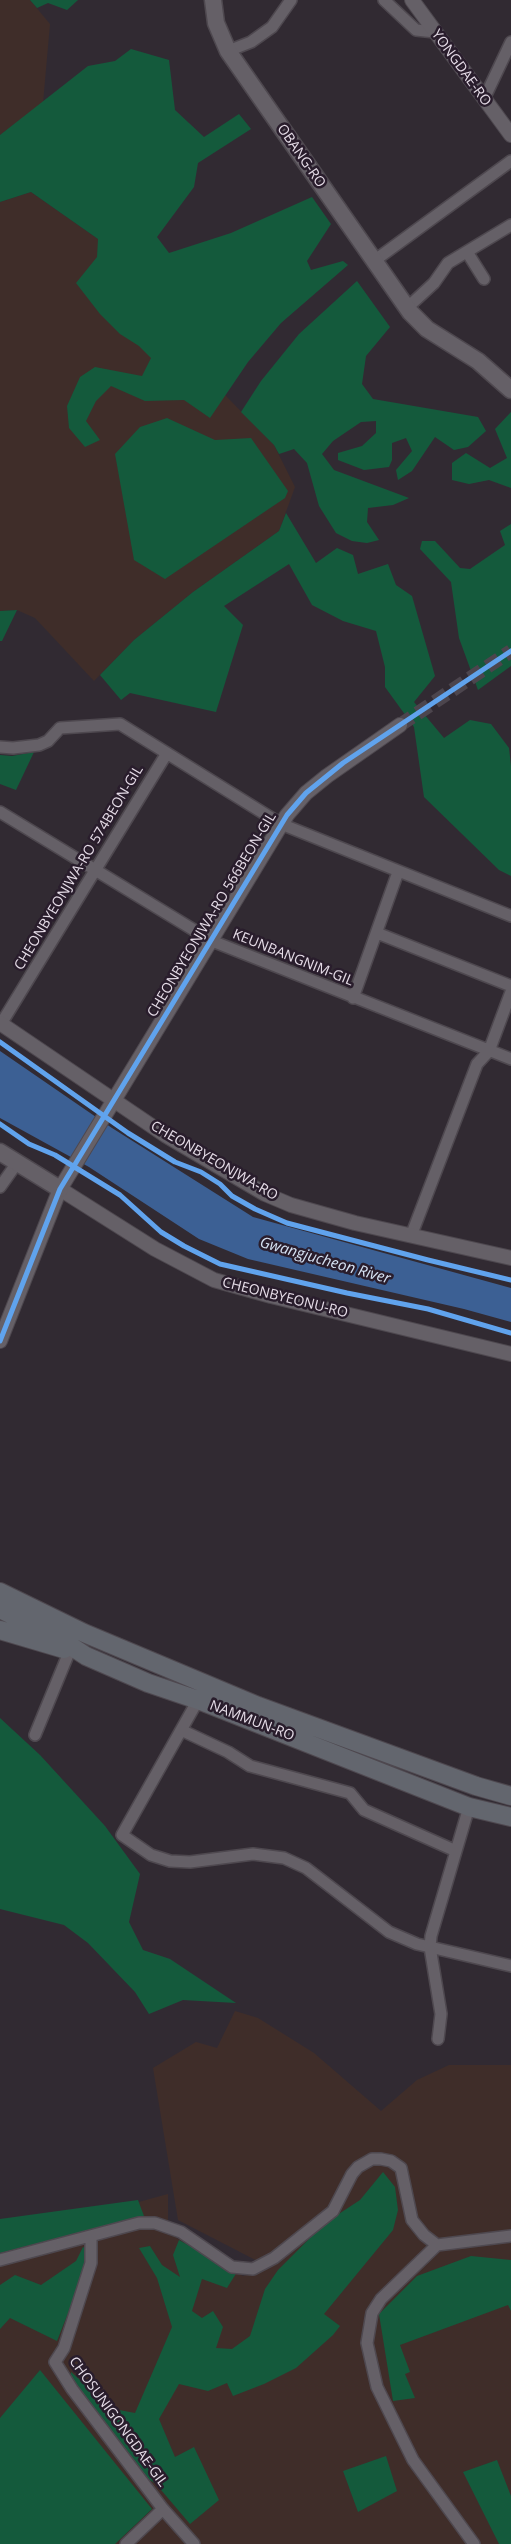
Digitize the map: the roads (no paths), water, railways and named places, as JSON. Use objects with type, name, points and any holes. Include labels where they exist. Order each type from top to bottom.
[{"type":"main road","name":"OBANG-RO","points":[[213,0],[216,23],[228,51],[407,308],[421,324],[478,361],[511,390]]},
{"type":"main road","name":"CHEONBYEONU-RO","points":[[0,1152],[60,1189]]},
{"type":"main road","name":"NAMMUN-RO","points":[[0,1592],[84,1633],[229,1694],[476,1786],[511,1796]]},
{"type":"main road","name":"NAMMUN-RO","points":[[0,1609],[60,1639],[78,1653],[148,1683],[201,1701],[469,1807],[511,1817]]},
{"type":"main road","points":[[0,1630],[78,1653]]},
{"type":"main road","points":[[201,1701],[214,1697],[226,1701],[229,1694]]},
{"type":"street","points":[[228,51],[251,42],[272,27],[291,0]]},
{"type":"street","points":[[384,0],[416,30],[435,32]]},
{"type":"street","name":"YONGDAE-RO","points":[[412,0],[511,135]]},
{"type":"street","points":[[484,99],[511,42]]},
{"type":"street","points":[[374,262],[511,160]]},
{"type":"street","points":[[407,308],[434,283],[443,267],[511,225]]},
{"type":"street","points":[[466,252],[484,279]]},
{"type":"street","points":[[0,747],[13,748],[39,745],[48,741],[60,728],[120,724],[281,824],[511,916]]},
{"type":"street","name":"CHEONBYEONJWA-RO 566BEON-GIL","points":[[0,1341],[60,1189],[171,1003],[212,941],[281,824],[306,793],[343,763],[400,725]]},
{"type":"street","name":"CHEONBYEONJWA-RO 574BEON-GIL","points":[[1,1023],[167,753]]},
{"type":"street","name":"KEUNBANGNIM-GIL","points":[[0,812],[212,941],[511,1059]]},
{"type":"street","points":[[353,998],[398,872]]},
{"type":"street","points":[[377,933],[511,986]]},
{"type":"street","points":[[411,1236],[477,1064],[489,1051],[511,992]]},
{"type":"street","name":"CHEONBYEONJWA-RO","points":[[1,1023],[113,1101],[208,1161],[265,1194],[291,1205],[411,1236],[511,1258]]},
{"type":"street","points":[[0,1187],[17,1163]]},
{"type":"street","name":"CHEONBYEONU-RO","points":[[60,1189],[155,1249],[214,1280],[270,1296],[511,1354]]},
{"type":"street","points":[[35,1735],[78,1653]]},
{"type":"street","points":[[201,1701],[181,1730],[122,1835],[150,1855],[170,1861],[190,1862],[253,1854],[284,1858],[306,1868],[389,1932],[430,1947],[511,1966]]},
{"type":"street","points":[[181,1730],[228,1752],[250,1766],[324,1784],[350,1793],[364,1810],[456,1851]]},
{"type":"street","points":[[438,2039],[440,2004],[430,1947],[433,1926],[469,1807]]},
{"type":"street","points":[[0,2260],[139,2223],[155,2223],[181,2232],[232,2267],[253,2268],[274,2258],[333,2211],[352,2174],[358,2167],[372,2160],[381,2159],[391,2161],[401,2168],[412,2220],[424,2236],[436,2245]]},
{"type":"street","name":"CHOSUNIGONGDAE-GIL","points":[[91,2236],[91,2263],[64,2348],[55,2362],[72,2389],[163,2509],[194,2544]]},
{"type":"street","points":[[474,2544],[413,2460],[377,2387],[367,2343],[372,2313],[381,2299],[436,2245],[511,2236]]},
{"type":"street","name":"CHOSUNIGONGDAE-GIL","points":[[126,2544],[163,2509]]},
{"type":"water","name":"Gwangjucheon River","points":[[0,1051],[112,1128],[253,1217],[511,1288],[511,1322],[464,1309],[248,1259],[199,1239],[89,1167],[0,1118]]},
{"type":"tunnel","points":[[400,725],[511,651]]}]
